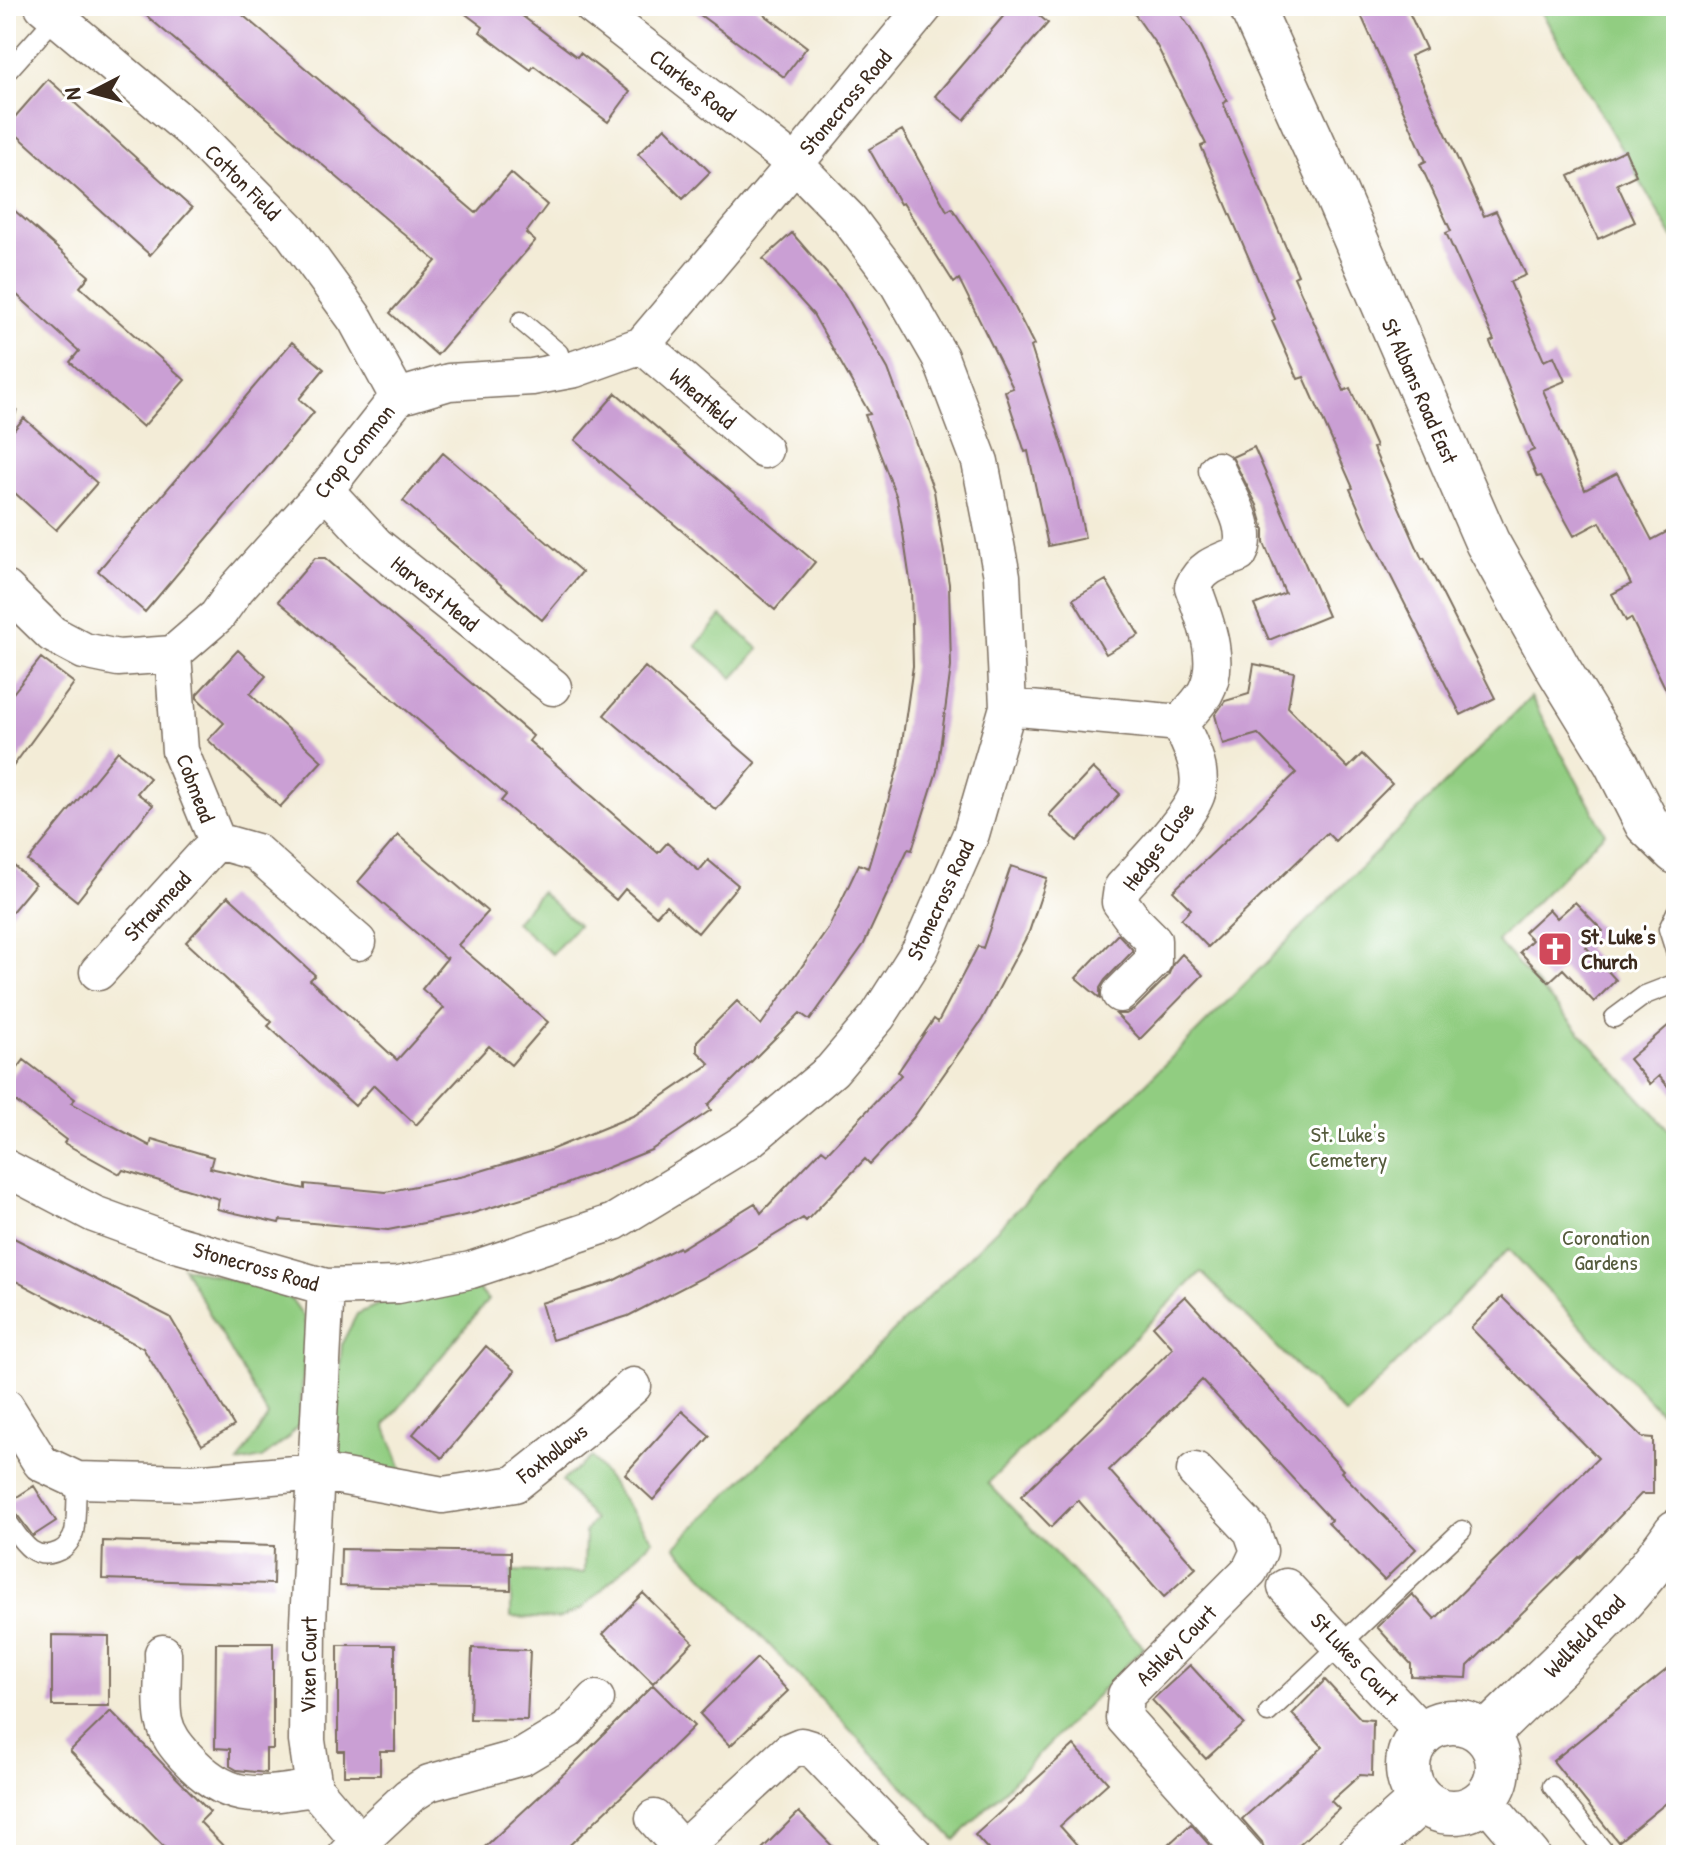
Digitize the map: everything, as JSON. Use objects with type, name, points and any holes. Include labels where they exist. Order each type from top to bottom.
[{"type":"main road","name":"St Albans Road East","points":[[1251,6],[1487,542],[1616,763],[1647,824],[1676,852]]},
{"type":"main road","name":"St Albans Road East","points":[[1616,763],[1667,806],[1676,809]]},
{"type":"main road","name":"Wellfield Road","points":[[1486,1735],[1671,1550]]},
{"type":"main road","points":[[1442,1722],[1471,1724],[1486,1735],[1498,1755],[1498,1780],[1485,1800],[1464,1812],[1443,1811],[1421,1800],[1409,1778],[1411,1748],[1422,1732],[1442,1722]]},
{"type":"main road","points":[[1359,1855],[1421,1800]]},
{"type":"street","name":"Clarkes Road","points":[[592,6],[795,164]]},
{"type":"street","name":"Stonecross Road","points":[[6,1168],[108,1219],[176,1244],[326,1287],[398,1285],[471,1270],[614,1222],[749,1140],[832,1070],[878,1016],[920,950],[971,834],[1008,707],[1000,562],[980,462],[945,370],[898,284],[849,219],[795,164],[925,6]]},
{"type":"street","name":"Cotton Field","points":[[50,12],[193,132],[291,231],[356,320],[398,397]]},
{"type":"street","points":[[642,345],[795,164]]},
{"type":"street","name":"Crop Common","points":[[173,654],[217,616],[284,532],[325,490],[398,397],[449,382],[562,372],[642,345]]},
{"type":"street","name":"Wheatfield","points":[[642,345],[764,450]]},
{"type":"street","points":[[1008,707],[1180,723],[1206,691],[1213,656],[1206,622],[1193,587],[1198,574],[1208,566],[1239,554],[1244,545],[1243,530],[1217,470]]},
{"type":"street","name":"Harvest Mead","points":[[325,490],[376,545],[553,687]]},
{"type":"street","points":[[6,589],[52,634],[84,651],[118,658],[173,654]]},
{"type":"street","name":"Cobmead","points":[[173,654],[180,751],[217,841],[256,852],[358,942]]},
{"type":"street","name":"Hedges Close","points":[[1120,994],[1153,961],[1153,940],[1120,902],[1122,888],[1190,810],[1198,789],[1197,761],[1180,723]]},
{"type":"street","name":"Strawmead","points":[[98,972],[217,841]]},
{"type":"street","points":[[317,1472],[326,1287]]},
{"type":"street","name":"Foxhollows","points":[[6,1407],[41,1463],[77,1480],[193,1483],[317,1472],[443,1495],[515,1484],[633,1386]]},
{"type":"street","name":"Ashley Court","points":[[1195,1471],[1252,1531],[1259,1551],[1250,1570],[1126,1695],[1124,1718],[1246,1855]]},
{"type":"street","name":"Vixen Court","points":[[314,1788],[307,1741],[308,1622],[317,1472]]},
{"type":"street","name":"St Lukes Court","points":[[1286,1587],[1422,1732]]},
{"type":"street","points":[[163,1653],[164,1720],[173,1743],[201,1774],[225,1790],[270,1795],[314,1788],[352,1848],[409,1796],[429,1783],[522,1757],[567,1730],[596,1699]]},
{"type":"street","points":[[654,1818],[679,1852],[789,1751],[801,1746],[814,1750],[915,1855]]},
{"type":"street","points":[[1485,1800],[1532,1855]]},
{"type":"lane","points":[[6,73],[50,12]]},
{"type":"lane","points":[[521,321],[559,353],[562,372]]},
{"type":"lane","points":[[1676,912],[1668,929],[1676,954]]},
{"type":"lane","points":[[1614,1018],[1645,995],[1676,983]]},
{"type":"lane","points":[[6,1519],[35,1554],[49,1556],[64,1549],[74,1534],[77,1480]]},
{"type":"lane","points":[[1268,1713],[1462,1530]]},
{"type":"lane","points":[[1552,1786],[1607,1855]]},
{"type":"green space","points":[[1538,6],[1676,6],[1676,243]]},
{"type":"green space","points":[[721,616],[759,649],[733,678],[696,646]]},
{"type":"green space","name":"St. Luke's Cemetery","points":[[1531,697],[1605,833],[1497,941],[1676,1138],[1676,1429],[1509,1249],[1346,1415],[1201,1272],[988,1483],[1144,1647],[955,1840],[675,1546],[1157,1072]]},
{"type":"green space","points":[[541,892],[578,925],[552,954],[515,922]]},
{"type":"green space","points":[[183,1267],[278,1292],[292,1300],[304,1317],[306,1337],[299,1424],[289,1437],[262,1458],[238,1463],[268,1416]]},
{"type":"green space","points":[[476,1286],[488,1300],[385,1425],[404,1474],[342,1460],[334,1436],[342,1343],[357,1314],[377,1305]]},
{"type":"green space","points":[[592,1457],[653,1540],[583,1608],[559,1619],[511,1617],[511,1571],[584,1573],[585,1532],[594,1520],[562,1481]]},
{"type":"building","points":[[135,6],[232,6],[476,213],[511,173],[547,205],[526,233],[535,241],[437,355],[390,313],[436,261]]},
{"type":"building","points":[[455,6],[509,6],[577,57],[580,53],[630,92],[608,122],[534,66],[531,70],[505,51],[480,32],[483,27]]},
{"type":"building","points":[[688,6],[753,6],[807,47],[784,77]]},
{"type":"building","points":[[1012,6],[1028,6],[1048,23],[964,120],[935,96]]},
{"type":"building","points":[[1129,6],[1175,6],[1192,31],[1227,101],[1223,103],[1298,275],[1294,277],[1344,391],[1350,388],[1422,559],[1495,698],[1461,715],[1371,537],[1304,377],[1298,379],[1272,321],[1275,319],[1201,146],[1206,144],[1157,46]]},
{"type":"building","points":[[1357,6],[1406,6],[1426,49],[1410,56],[1484,216],[1496,211],[1526,275],[1510,282],[1544,361],[1554,356],[1565,381],[1543,390],[1585,490],[1617,473],[1652,540],[1676,527],[1676,710],[1631,618],[1626,621],[1612,594],[1631,584],[1600,522],[1574,536],[1541,476],[1537,477],[1527,453],[1534,450],[1490,342],[1494,340],[1446,233],[1451,231],[1420,164],[1426,161]]},
{"type":"building","points":[[48,79],[192,208],[150,255],[7,126]]},
{"type":"building","points":[[665,127],[710,172],[683,199],[638,154]]},
{"type":"building","points":[[902,130],[947,211],[952,208],[1005,288],[1034,345],[1031,347],[1072,475],[1085,538],[1048,546],[1028,451],[1025,452],[1005,391],[1013,388],[959,279],[954,283],[903,203],[900,204],[869,149]]},
{"type":"building","points":[[1625,150],[1636,175],[1617,184],[1635,222],[1598,239],[1569,176]]},
{"type":"building","points":[[6,203],[89,276],[80,287],[185,380],[143,427],[70,362],[79,351],[6,285]]},
{"type":"building","points":[[792,233],[844,293],[888,369],[934,491],[949,584],[951,667],[937,771],[912,850],[908,849],[864,944],[810,1020],[800,1013],[708,1105],[711,1110],[651,1150],[564,1185],[470,1214],[388,1230],[280,1220],[279,1223],[217,1209],[219,1199],[123,1170],[120,1174],[64,1143],[66,1140],[6,1094],[6,1084],[24,1060],[75,1099],[71,1103],[150,1146],[152,1139],[213,1157],[210,1168],[305,1189],[305,1184],[386,1192],[464,1176],[548,1151],[635,1115],[710,1064],[697,1051],[697,1041],[737,1001],[761,1025],[828,929],[859,864],[868,868],[899,764],[913,666],[911,587],[903,533],[897,498],[865,415],[870,414],[813,314],[763,259]]},
{"type":"building","points":[[292,342],[324,369],[299,399],[314,412],[145,612],[98,571]]},
{"type":"building","points":[[616,393],[815,562],[775,610],[575,440]]},
{"type":"building","points":[[24,418],[97,483],[56,530],[6,485],[6,439]]},
{"type":"building","points":[[1254,447],[1328,616],[1269,640],[1254,605],[1285,593],[1264,543],[1257,505],[1232,457]]},
{"type":"building","points":[[443,453],[582,572],[542,620],[403,501]]},
{"type":"building","points":[[315,558],[325,558],[533,736],[529,741],[658,853],[667,843],[699,871],[708,860],[738,885],[698,933],[666,905],[656,916],[625,889],[616,900],[501,801],[506,795],[278,601]]},
{"type":"building","points":[[1106,580],[1139,635],[1106,654],[1073,599]]},
{"type":"building","points":[[238,650],[266,676],[250,694],[322,761],[280,807],[208,740],[224,723],[197,698],[197,694]]},
{"type":"building","points":[[41,658],[74,683],[6,776],[6,702]]},
{"type":"building","points":[[1254,664],[1294,672],[1288,707],[1348,768],[1362,754],[1392,784],[1335,841],[1327,833],[1208,947],[1181,919],[1191,909],[1173,891],[1296,773],[1258,734],[1223,744],[1215,715],[1225,701],[1249,694]]},
{"type":"building","points":[[645,667],[756,763],[716,810],[604,715]]},
{"type":"building","points":[[118,751],[150,778],[137,793],[153,805],[77,901],[28,861]]},
{"type":"building","points":[[1093,768],[1120,794],[1077,841],[1049,815]]},
{"type":"building","points":[[398,835],[488,912],[458,945],[548,1022],[511,1065],[489,1046],[416,1125],[374,1085],[355,1106],[268,1026],[272,1022],[186,942],[228,896],[315,975],[310,980],[397,1060],[444,1008],[422,989],[448,957],[446,959],[358,882]]},
{"type":"building","points":[[6,859],[35,884],[6,919]]},
{"type":"building","points":[[1011,866],[1047,878],[1029,932],[982,1020],[913,1118],[870,1164],[865,1159],[806,1221],[803,1218],[719,1269],[628,1316],[552,1340],[541,1303],[613,1281],[680,1249],[755,1203],[761,1213],[822,1149],[827,1153],[901,1075],[898,1072],[934,1019],[938,1022],[978,946],[983,948]]},
{"type":"building","name":"St. Luke's Church","points":[[1575,902],[1603,931],[1586,947],[1616,980],[1594,1002],[1563,969],[1549,982],[1520,952],[1532,940],[1524,932],[1549,909],[1557,918]]},
{"type":"building","points":[[1118,934],[1132,952],[1105,980],[1100,988],[1100,998],[1076,978]]},
{"type":"building","points":[[1182,954],[1203,975],[1140,1039],[1116,1014],[1126,1014],[1135,1009],[1168,976]]},
{"type":"building","points":[[1676,1019],[1676,1096],[1659,1076],[1650,1084],[1629,1059]]},
{"type":"building","points":[[6,1234],[170,1317],[234,1426],[202,1445],[143,1348],[6,1276]]},
{"type":"building","points":[[1185,1296],[1343,1470],[1341,1472],[1416,1549],[1384,1580],[1328,1523],[1331,1520],[1202,1380],[1109,1470],[1196,1568],[1164,1597],[1078,1500],[1051,1527],[1021,1496],[1173,1348],[1153,1326]]},
{"type":"building","points":[[1502,1297],[1642,1437],[1653,1438],[1653,1494],[1641,1494],[1468,1666],[1467,1678],[1411,1676],[1411,1664],[1377,1627],[1412,1594],[1435,1619],[1598,1458],[1471,1328]]},
{"type":"building","points":[[486,1346],[515,1371],[442,1458],[413,1434]]},
{"type":"building","points":[[682,1411],[710,1436],[653,1500],[625,1474]]},
{"type":"building","points":[[34,1486],[56,1521],[33,1536],[6,1504]]},
{"type":"building","points":[[103,1541],[274,1546],[273,1584],[102,1579]]},
{"type":"building","points":[[341,1549],[511,1552],[511,1590],[340,1586]]},
{"type":"building","points":[[643,1593],[693,1642],[653,1683],[603,1634]]},
{"type":"building","points":[[52,1635],[109,1636],[109,1706],[52,1706]]},
{"type":"building","points":[[216,1643],[273,1643],[273,1749],[266,1749],[266,1773],[237,1770],[230,1766],[230,1749],[215,1748]]},
{"type":"building","points":[[338,1645],[395,1645],[395,1751],[380,1751],[380,1775],[344,1775],[344,1751],[338,1751]]},
{"type":"building","points":[[472,1648],[530,1650],[527,1720],[470,1719]]},
{"type":"building","points":[[757,1658],[788,1691],[730,1746],[700,1714]]},
{"type":"building","points":[[1676,1662],[1676,1795],[1618,1842],[1553,1761]]},
{"type":"building","points":[[1190,1665],[1244,1724],[1206,1759],[1152,1700]]},
{"type":"building","points":[[1325,1680],[1361,1719],[1373,1720],[1372,1776],[1360,1775],[1331,1801],[1339,1809],[1287,1855],[1266,1855],[1262,1842],[1242,1819],[1323,1747],[1292,1714]]},
{"type":"building","points":[[653,1685],[694,1726],[643,1776],[559,1855],[476,1855],[573,1765]]},
{"type":"building","points":[[111,1711],[210,1812],[200,1822],[232,1855],[172,1855],[70,1751]]},
{"type":"building","points":[[1074,1745],[1108,1783],[1060,1826],[1086,1855],[993,1855],[975,1835]]},
{"type":"building","points":[[799,1812],[841,1855],[756,1855]]},
{"type":"building","points":[[1191,1824],[1218,1855],[1157,1855]]},
{"type":"place","name":"St. Luke's Church","points":[[1555,949]]},
{"type":"park label","name":"Coronation Gardens","points":[[1606,1250]]}]
